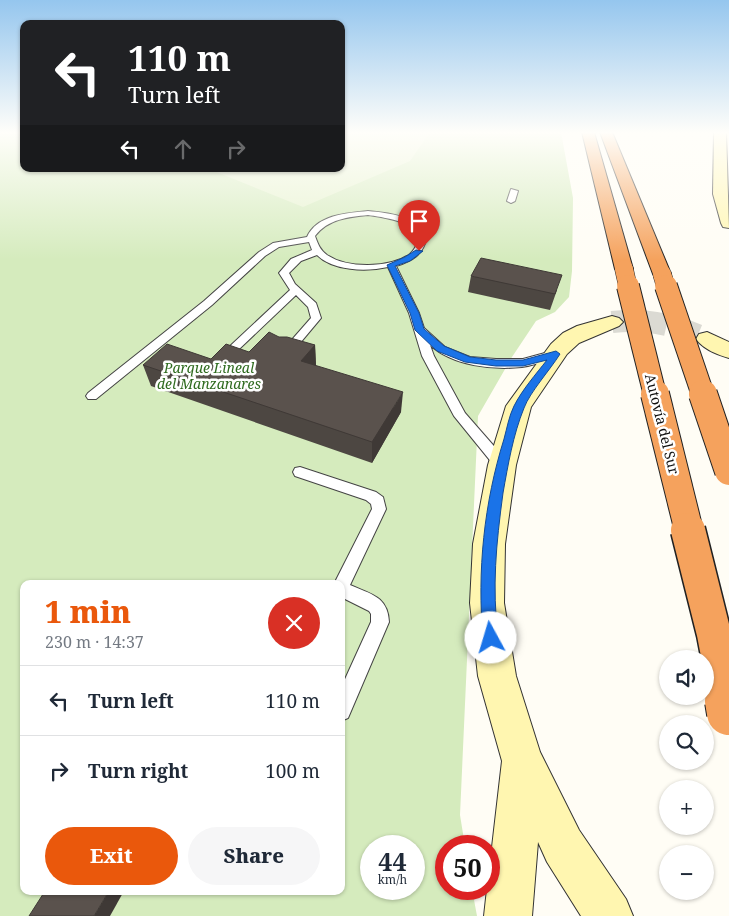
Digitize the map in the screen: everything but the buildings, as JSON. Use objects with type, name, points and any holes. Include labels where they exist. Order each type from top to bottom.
[{"type":"highway","name":"Autovía del Sur","points":[[599,175],[714,634],[729,713]]},
{"type":"highway","points":[[624,175],[662,274],[729,471]]},
{"type":"highway","points":[[628,175],[632,193]]},
{"type":"main road","points":[[720,175],[721,194],[729,224]]},
{"type":"main road","points":[[609,916],[564,846],[523,761],[497,676],[487,604],[489,544],[502,464],[519,406],[556,354],[571,338],[612,322]]},
{"type":"main road","points":[[729,333],[707,339],[729,351]]},
{"type":"main road","points":[[508,916],[523,761]]},
{"type":"lane","points":[[511,201],[514,191]]},
{"type":"lane","points":[[424,242],[422,234],[407,221],[368,213],[334,218],[315,230],[312,239],[312,245],[316,252],[332,261],[350,266],[371,267],[391,265],[413,255],[419,251],[432,233]]},
{"type":"lane","points":[[92,396],[208,303],[262,254],[276,245],[312,239]]},
{"type":"lane","points":[[286,354],[316,318],[316,311],[310,302],[295,291],[286,281],[284,273],[289,264],[298,258],[316,252]]},
{"type":"lane","points":[[391,265],[414,313],[428,356],[460,416],[502,464]]},
{"type":"lane","points":[[232,350],[295,291]]},
{"type":"lane","points":[[420,330],[441,348],[468,360],[523,363],[556,354]]},
{"type":"lane","points":[[300,472],[371,496],[378,501],[379,509],[345,580]]},
{"type":"lane","points":[[345,590],[375,605],[380,612],[380,622],[345,702]]},
{"type":"green space","name":"Parque Lineal del Manzanares","points":[[0,175],[569,175],[573,198],[572,271],[569,297],[555,312],[536,321],[512,357],[478,416],[460,815],[463,835],[435,835],[435,900],[474,900],[477,916],[0,916]]},
{"type":"green space","points":[[223,175],[378,175],[303,207]]},
{"type":"tunnel","points":[[612,322],[637,321],[661,324],[672,326],[707,339]]},
{"type":"route","points":[[419,251],[408,259],[391,265],[420,330],[441,348],[468,360],[496,363],[523,363],[556,354],[519,406],[502,464],[489,544],[487,572],[487,604],[491,638]]}]
